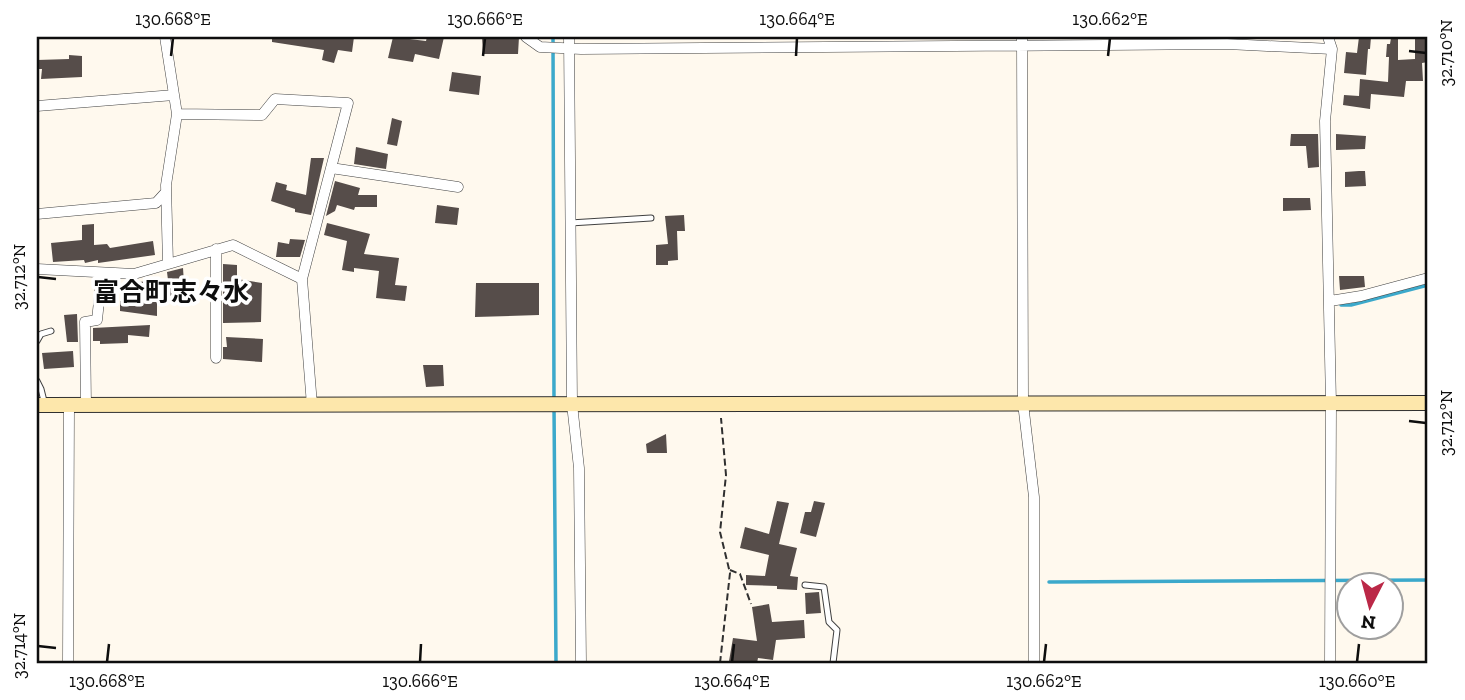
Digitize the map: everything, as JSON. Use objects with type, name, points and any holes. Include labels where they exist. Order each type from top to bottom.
[{"type":"street","points":[[165,37],[177,114],[166,192],[168,264]]},
{"type":"street","points":[[526,37],[540,47],[567,44],[1227,41],[1332,48]]},
{"type":"street","points":[[1328,37],[1332,48],[1325,121],[1331,403],[1330,663]]},
{"type":"street","points":[[1022,42],[1023,403],[1034,497],[1034,663]]},
{"type":"street","points":[[567,44],[570,223],[568,404],[579,468],[581,663]]},
{"type":"street","points":[[37,106],[174,95]]},
{"type":"street","points":[[177,114],[262,115],[275,99],[348,103],[302,279],[312,405]]},
{"type":"street","points":[[331,167],[458,187]]},
{"type":"street","points":[[37,214],[156,203],[166,192]]},
{"type":"street","points":[[37,269],[134,274],[233,245],[302,279]]},
{"type":"street","points":[[216,249],[216,358]]},
{"type":"street","points":[[86,405],[85,322],[97,320],[102,272]]},
{"type":"street","points":[[1330,301],[1361,296],[1428,278]]},
{"type":"street","points":[[41,405],[1428,403]]},
{"type":"street","points":[[68,663],[69,406]]},
{"type":"lane","points":[[570,223],[651,219]]},
{"type":"lane","points":[[37,341],[41,334],[51,331]]},
{"type":"lane","points":[[37,381],[41,389],[41,405]]},
{"type":"lane","points":[[805,585],[824,587],[829,622],[837,629],[833,663]]},
{"type":"path","points":[[720,403],[726,475],[720,532],[730,584],[720,663]]},
{"type":"path","points":[[729,570],[740,574],[751,604]]},
{"type":"building","points":[[272,37],[354,37],[352,52],[338,50],[334,63],[322,60],[324,50],[272,42]]},
{"type":"building","points":[[393,37],[426,41],[427,37],[444,37],[439,59],[415,54],[413,62],[388,58]]},
{"type":"building","points":[[482,37],[519,37],[518,54],[483,54]]},
{"type":"building","points":[[1359,37],[1371,37],[1366,75],[1344,73],[1346,52],[1357,53]]},
{"type":"building","points":[[1415,37],[1428,37],[1428,62],[1422,63],[1423,81],[1406,81],[1404,97],[1371,94],[1370,109],[1343,105],[1344,95],[1359,96],[1360,79],[1388,82],[1389,57],[1386,57],[1387,44],[1390,44],[1391,38],[1398,38],[1398,60],[1415,59]]},
{"type":"building","points":[[69,55],[82,56],[82,77],[41,79],[42,69],[37,69],[37,60],[69,59]]},
{"type":"building","points":[[452,72],[481,76],[479,95],[449,91]]},
{"type":"building","points":[[392,118],[402,121],[397,146],[387,144]]},
{"type":"building","points":[[1291,134],[1318,134],[1319,167],[1308,168],[1306,146],[1290,146]]},
{"type":"building","points":[[1336,134],[1366,136],[1365,149],[1336,150]]},
{"type":"building","points":[[356,147],[388,154],[386,169],[354,164]]},
{"type":"building","points":[[311,158],[324,158],[311,215],[295,212],[295,209],[271,201],[276,182],[287,185],[286,190],[306,195]]},
{"type":"building","points":[[1365,171],[1366,186],[1345,187],[1345,172]]},
{"type":"building","points":[[335,181],[360,188],[358,195],[377,195],[377,207],[355,207],[354,210],[337,205],[335,211],[326,216]]},
{"type":"building","points":[[1283,198],[1310,198],[1311,210],[1283,211]]},
{"type":"building","points":[[437,205],[459,208],[457,225],[435,223]]},
{"type":"building","points":[[684,215],[685,231],[677,231],[678,260],[668,261],[668,265],[656,265],[656,245],[668,244],[665,216]]},
{"type":"building","points":[[327,223],[370,234],[364,254],[399,258],[395,285],[407,286],[405,301],[376,298],[379,271],[354,268],[354,272],[342,270],[347,241],[324,235]]},
{"type":"building","points":[[94,224],[94,245],[107,244],[110,248],[153,241],[155,255],[98,263],[98,260],[85,263],[84,260],[53,262],[51,243],[82,240],[82,225]]},
{"type":"building","points":[[290,239],[305,240],[300,257],[276,257],[278,242],[289,244]]},
{"type":"building","points":[[223,264],[237,265],[237,279],[262,283],[261,322],[223,323]]},
{"type":"building","points":[[183,268],[184,283],[189,284],[188,295],[163,296],[163,299],[157,299],[157,316],[120,311],[120,301],[139,303],[138,282],[168,280],[167,272]]},
{"type":"building","points":[[1339,276],[1364,276],[1365,287],[1340,290]]},
{"type":"building","points":[[476,283],[539,283],[539,315],[475,317]]},
{"type":"building","points":[[77,314],[78,342],[67,342],[64,315]]},
{"type":"building","points":[[150,325],[149,337],[128,335],[128,343],[100,344],[100,341],[93,341],[93,328]]},
{"type":"building","points":[[226,337],[263,339],[262,362],[223,359],[223,347],[227,347]]},
{"type":"building","points":[[73,351],[74,367],[44,369],[42,353]]},
{"type":"building","points":[[423,365],[443,365],[444,386],[426,387]]},
{"type":"building","points":[[666,434],[667,453],[647,453],[646,444]]},
{"type":"building","points":[[777,501],[789,503],[779,544],[797,548],[790,576],[798,577],[797,590],[746,585],[746,575],[765,576],[769,555],[740,548],[745,527],[769,534]]},
{"type":"building","points":[[814,501],[825,503],[816,537],[800,533],[805,512],[811,512]]},
{"type":"building","points":[[819,592],[821,613],[806,614],[805,593]]},
{"type":"building","points":[[769,604],[772,622],[804,620],[805,638],[776,640],[773,660],[758,658],[757,663],[729,661],[733,638],[757,641],[752,607]]},
{"type":"waterway","points":[[553,37],[554,399]]},
{"type":"waterway","points":[[1341,305],[1351,305],[1428,285]]},
{"type":"waterway","points":[[554,406],[556,663]]},
{"type":"waterway","points":[[1049,582],[1428,580]]},
{"type":"district","name":"富合町志々水","points":[[171,292]]}]
